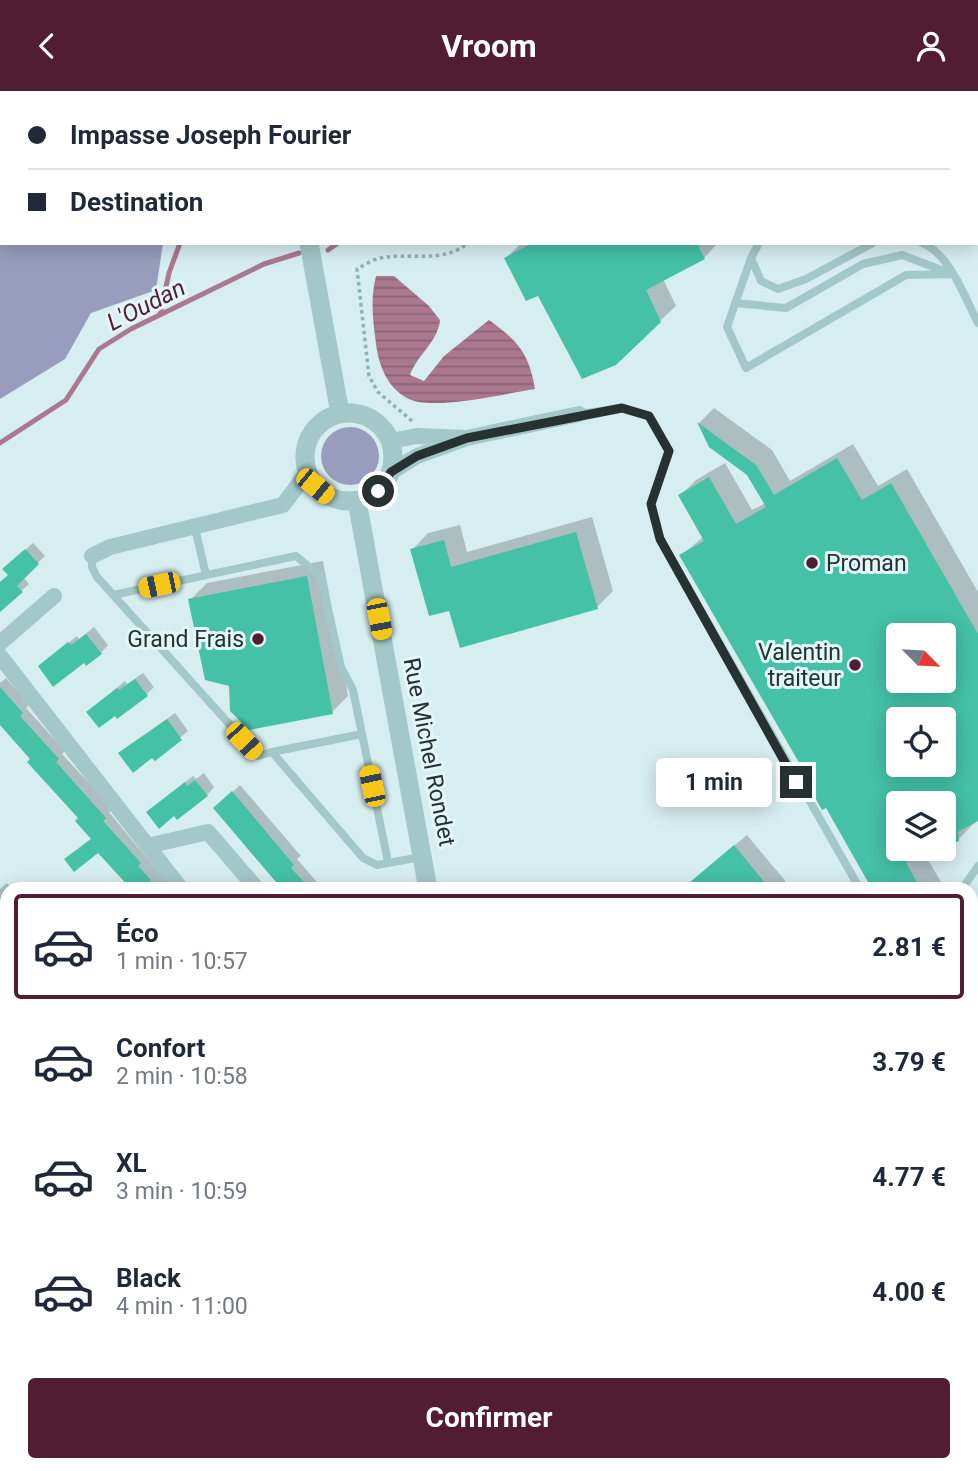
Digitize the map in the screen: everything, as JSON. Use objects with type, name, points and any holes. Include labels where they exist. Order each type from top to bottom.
[{"type":"street","points":[[309,245],[340,413]]},
{"type":"street","points":[[353,412],[376,421],[391,441],[394,462],[391,472],[378,491],[356,501],[341,501],[327,496],[315,486],[307,473],[304,458],[307,442],[320,424],[340,413],[353,412]]},
{"type":"street","points":[[391,472],[417,456],[467,438],[579,414]]},
{"type":"street","points":[[391,441],[417,436],[467,438]]},
{"type":"street","points":[[92,557],[110,547],[283,505],[307,473]]},
{"type":"street","name":"Rue Michel Rondet","points":[[356,501],[427,882]]},
{"type":"street","points":[[0,643],[54,596]]},
{"type":"street","points":[[0,656],[175,882]]},
{"type":"street","points":[[147,846],[208,832],[251,882]]},
{"type":"lane","points":[[758,245],[727,327],[746,368],[905,275],[952,274]]},
{"type":"lane","points":[[751,258],[761,281],[778,289],[806,278],[869,245]]},
{"type":"lane","points":[[927,245],[932,247],[952,274],[978,323]]},
{"type":"lane","points":[[735,303],[786,307],[863,264],[902,255],[952,274]]},
{"type":"lane","points":[[579,414],[622,408],[649,416],[669,451],[651,504],[660,539],[856,882]]},
{"type":"lane","points":[[195,528],[206,575]]},
{"type":"lane","points":[[113,595],[296,556],[321,577],[341,667],[353,690],[388,862]]},
{"type":"lane","points":[[92,557],[92,567],[113,595],[258,756],[362,734]]},
{"type":"lane","points":[[272,752],[363,857],[377,865],[424,857]]},
{"type":"lane","points":[[967,882],[978,866]]},
{"type":"path","points":[[417,436],[415,424],[378,393],[369,376],[357,269],[377,259],[427,258],[466,245]]},
{"type":"shaded area","points":[[0,245],[163,245],[156,290],[91,313],[65,359],[0,399]]},
{"type":"shaded area","points":[[376,276],[394,276],[429,306],[440,320],[435,335],[410,375],[424,381],[444,356],[489,320],[521,349],[535,389],[450,402],[418,402],[407,398],[389,382],[377,352],[373,310]]},
{"type":"shaded area","points":[[344,427],[356,427],[366,431],[375,440],[379,462],[371,477],[356,485],[344,485],[334,481],[325,472],[321,462],[321,450],[325,440],[334,431]]},
{"type":"building","points":[[528,245],[698,245],[705,259],[646,290],[661,322],[616,365],[582,379],[538,296],[526,301],[504,258]]},
{"type":"building","points":[[697,422],[756,465],[774,495],[837,458],[862,500],[891,483],[978,634],[978,821],[958,832],[959,841],[956,842],[956,791],[886,791],[886,861],[909,861],[906,863],[917,882],[868,882],[826,808],[822,810],[813,794],[816,792],[679,555],[704,541],[678,495],[709,477],[736,524],[766,507],[747,475],[709,447]]},
{"type":"building","points":[[576,532],[598,609],[460,648],[449,611],[429,616],[410,549],[444,540],[451,567]]},
{"type":"building","points":[[25,549],[39,564],[17,586],[23,592],[0,612],[0,582],[8,575],[2,569]]},
{"type":"building","name":"Grand Frais","points":[[307,576],[333,714],[249,730],[230,711],[229,686],[205,680],[188,599]]},
{"type":"building","points":[[86,634],[102,654],[86,666],[84,663],[53,687],[38,666],[68,642],[71,645]]},
{"type":"building","points":[[135,679],[148,696],[117,719],[115,716],[99,728],[86,712],[117,688],[119,690]]},
{"type":"building","points":[[0,687],[23,713],[20,716],[59,759],[56,762],[106,818],[103,821],[141,863],[138,866],[151,880],[125,882],[98,853],[74,872],[64,859],[91,839],[75,821],[78,818],[27,762],[30,759],[0,725]]},
{"type":"building","points":[[167,719],[182,740],[155,761],[152,758],[133,773],[118,753]]},
{"type":"building","points":[[195,780],[208,796],[177,820],[174,816],[159,829],[146,812],[185,782],[187,786]]},
{"type":"building","points":[[232,791],[294,865],[291,868],[304,882],[276,882],[213,808]]},
{"type":"building","points":[[734,845],[764,882],[690,882]]},
{"type":"waterway","points":[[160,314],[169,273],[179,245]]},
{"type":"waterway","name":"L'Oudan","points":[[328,250],[335,245]]},
{"type":"waterway","name":"L'Oudan","points":[[0,443],[66,400],[99,349],[131,329],[264,264],[299,253]]},
{"type":"place","name":"Proman","points":[[812,563]]},
{"type":"place","name":"Grand Frais","points":[[258,639]]},
{"type":"place","name":"Valentin traiteur","points":[[855,665]]},
{"type":"route","points":[[378,491],[391,472],[417,456],[467,438],[579,414],[622,408],[649,416],[669,451],[651,504],[660,539],[796,782]]}]
